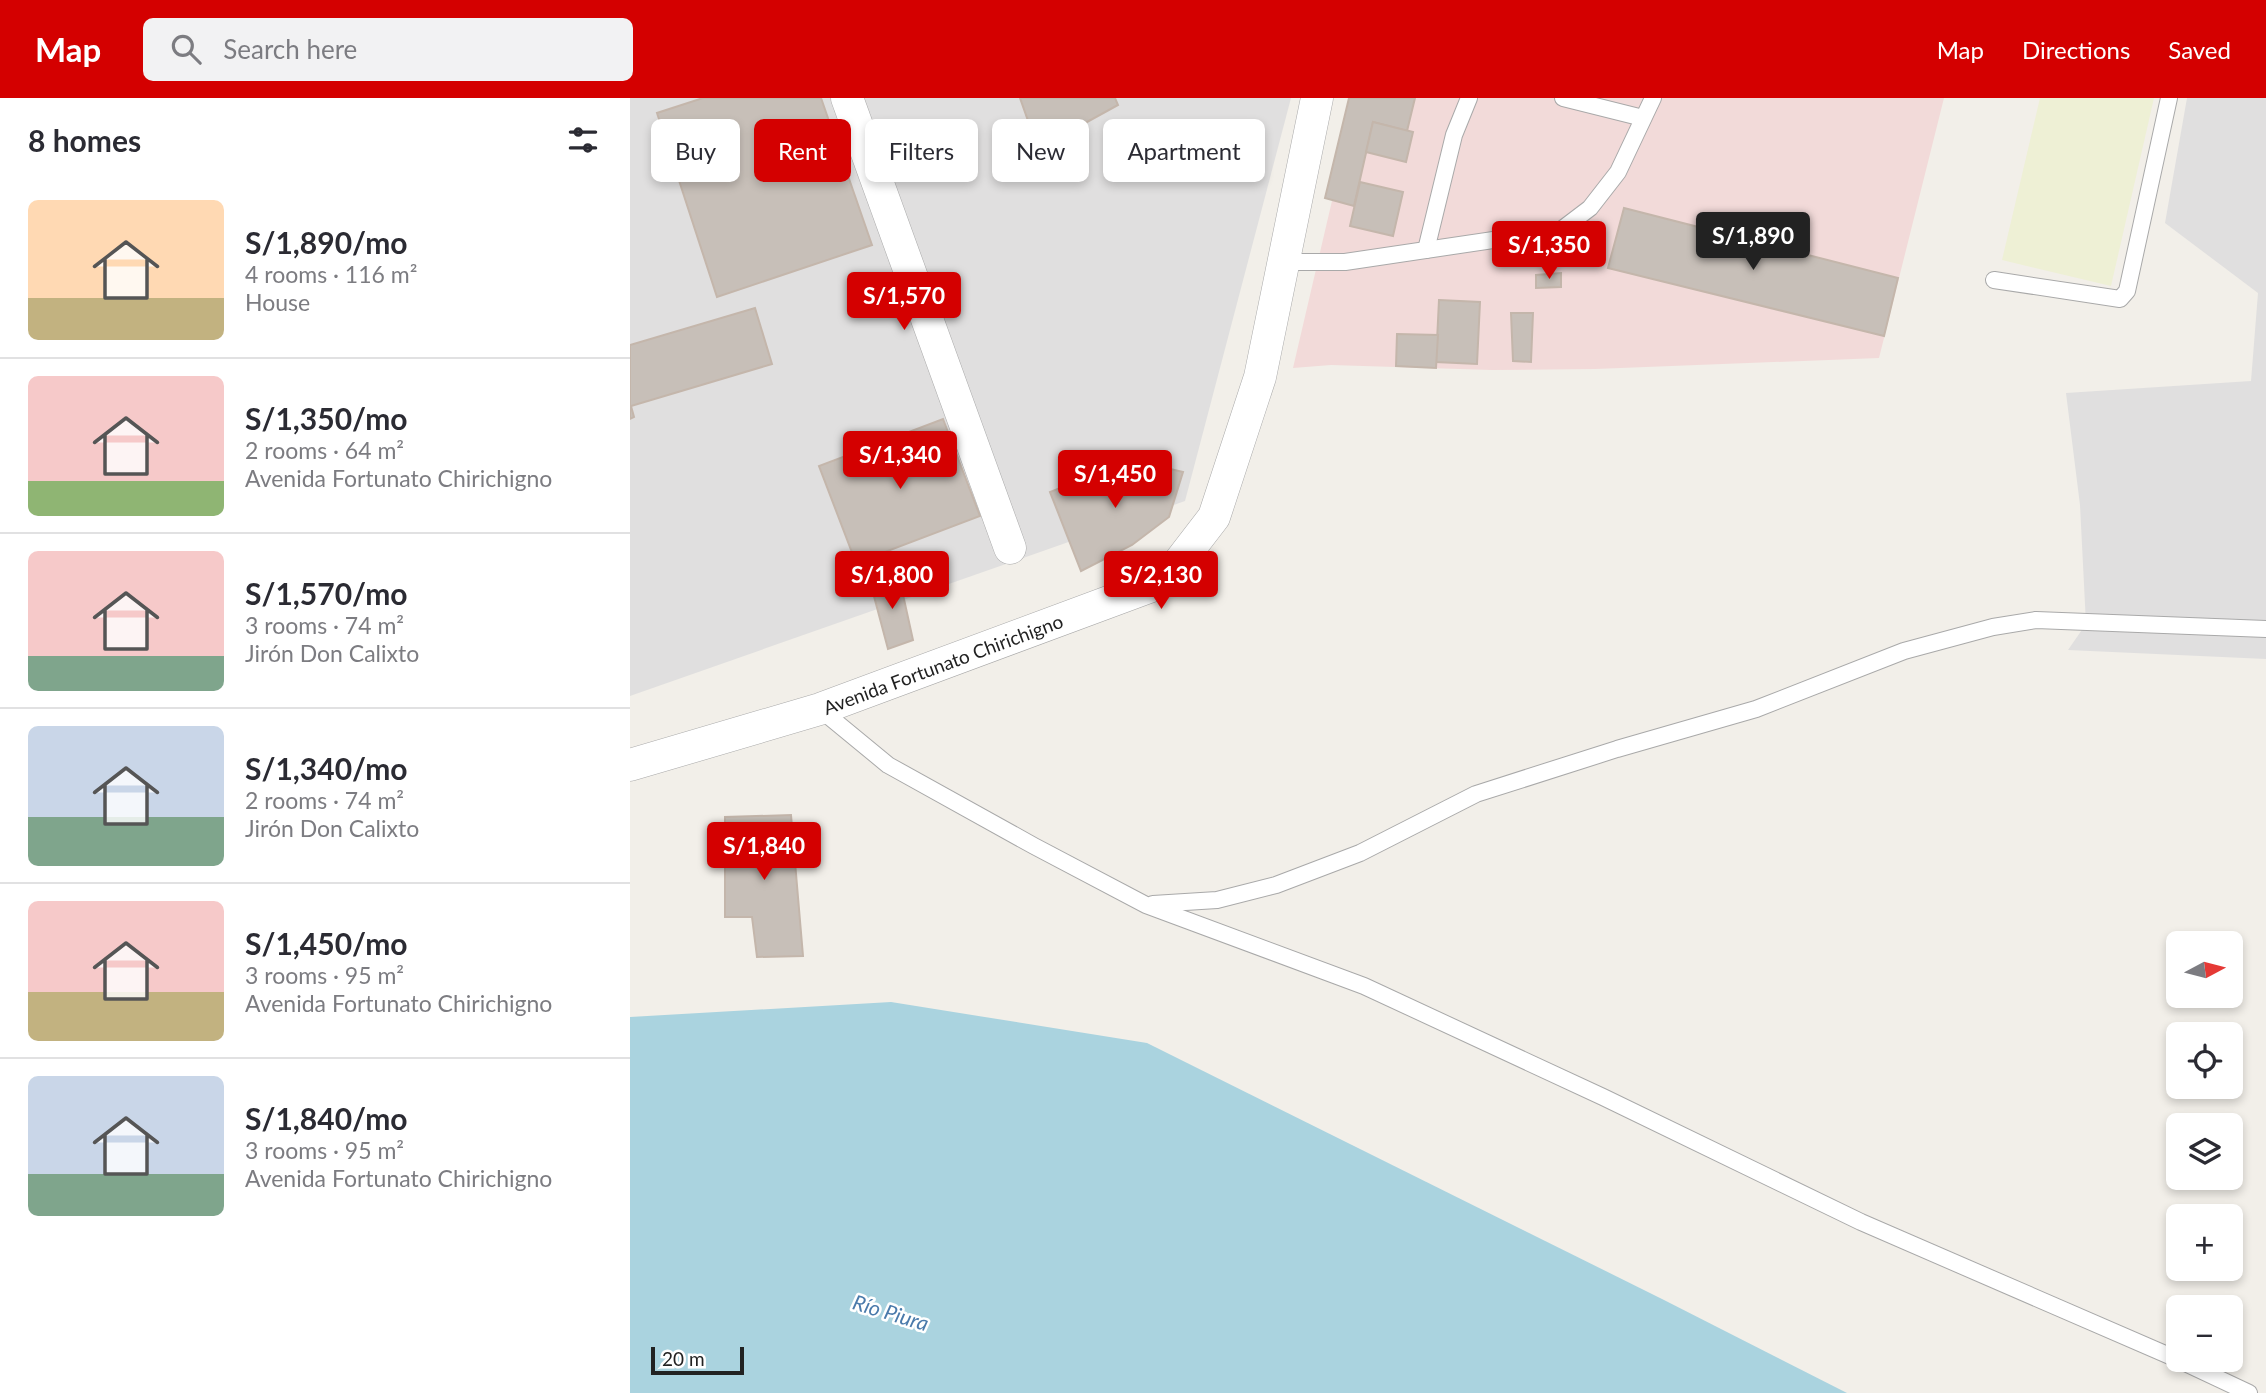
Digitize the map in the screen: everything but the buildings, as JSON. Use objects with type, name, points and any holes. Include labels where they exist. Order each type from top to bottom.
[{"type":"street","points":[[847,98],[1010,548]]},
{"type":"street","name":"Avenida Fortunato Chirichigno","points":[[630,765],[820,709],[1157,584],[1174,569],[1214,517],[1260,377],[1317,98]]},
{"type":"lane","points":[[1426,250],[1454,135],[1469,98]]},
{"type":"lane","points":[[1563,98],[1643,118]]},
{"type":"lane","points":[[1284,262],[1345,262],[1561,230],[1590,208],[1618,172],[1653,98]]},
{"type":"lane","points":[[1994,280],[2120,299],[2127,291],[2169,98]]},
{"type":"lane","points":[[1146,905],[1217,900],[1276,885],[1360,853],[1476,794],[1617,749],[1756,709],[1904,651],[1993,627],[2036,620],[2266,629]]},
{"type":"lane","points":[[820,709],[888,765],[1146,905],[1364,986],[1603,1097],[1861,1222],[2166,1354]]},
{"type":"lane","points":[[2204,1372],[2249,1393]]},
{"type":"shaded area","points":[[630,98],[1291,98],[1185,501],[630,696]]},
{"type":"shaded area","points":[[1356,98],[1944,98],[1879,358],[1595,369],[1492,370],[1331,365],[1293,368]]},
{"type":"shaded area","points":[[2187,98],[2266,98],[2266,659],[2068,650],[2086,624],[2080,505],[2066,393],[2251,381],[2258,293],[2165,223]]},
{"type":"green space","points":[[2040,98],[2154,98],[2111,286],[2002,260]]},
{"type":"water","name":"Río Piura","points":[[891,1002],[1147,1043],[1847,1393],[630,1393],[630,1017]]}]
